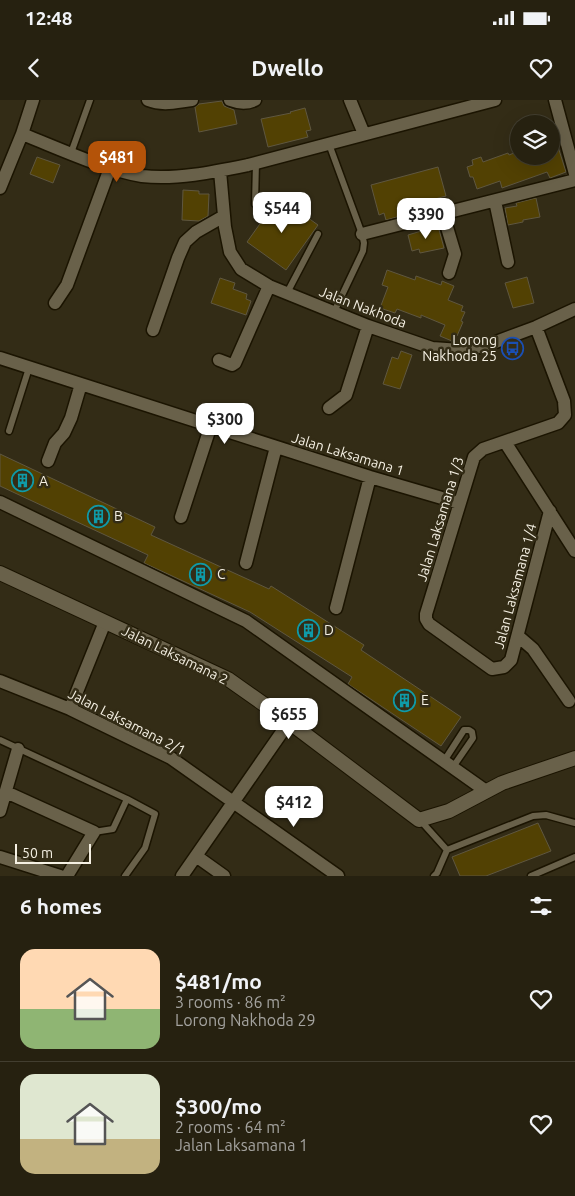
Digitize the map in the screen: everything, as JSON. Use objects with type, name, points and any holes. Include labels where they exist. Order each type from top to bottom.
[{"type":"street","points":[[0,188],[34,100]]},
{"type":"street","points":[[148,100],[158,104],[165,104],[192,100]]},
{"type":"street","points":[[230,100],[249,103],[255,100]]},
{"type":"street","points":[[350,100],[364,134]]},
{"type":"street","points":[[22,134],[110,168],[140,176],[166,177],[220,171],[495,100]]},
{"type":"street","points":[[555,100],[575,174]]},
{"type":"street","points":[[55,303],[67,285],[110,168]]},
{"type":"street","name":"Jalan Nakhoda","points":[[220,171],[224,216],[230,252],[241,269],[269,286],[368,326],[432,348],[461,350],[485,346],[536,327],[575,309]]},
{"type":"street","points":[[362,234],[575,180]]},
{"type":"street","points":[[495,200],[508,262]]},
{"type":"street","points":[[443,214],[455,254],[449,273]]},
{"type":"street","points":[[153,330],[185,242],[196,232],[224,216]]},
{"type":"street","points":[[218,360],[232,365],[235,363],[269,286]]},
{"type":"street","points":[[329,408],[346,396],[368,326]]},
{"type":"street","points":[[536,327],[564,402],[565,415],[558,423],[505,442],[575,551]]},
{"type":"street","name":"Jalan Laksamana 1","points":[[0,358],[370,477],[459,503]]},
{"type":"street","points":[[48,460],[55,443],[64,433],[71,418],[81,384]]},
{"type":"street","points":[[181,518],[211,425]]},
{"type":"street","name":"Jalan Laksamana 1/3","points":[[429,624],[426,614],[474,457],[483,449],[505,442]]},
{"type":"street","points":[[246,563],[276,447]]},
{"type":"street","points":[[336,608],[370,477]]},
{"type":"street","points":[[0,502],[246,621],[486,791]]},
{"type":"street","name":"Jalan Laksamana 1/4","points":[[429,624],[492,668],[504,667],[510,660],[518,636],[550,511]]},
{"type":"street","name":"Jalan Laksamana 2","points":[[0,572],[228,679],[289,722],[419,820]]},
{"type":"street","points":[[70,709],[105,622]]},
{"type":"street","points":[[518,636],[533,649],[569,702]]},
{"type":"street","name":"Jalan Laksamana 2/1","points":[[0,681],[70,709],[171,758],[338,876]]},
{"type":"street","points":[[182,876],[289,722]]},
{"type":"street","points":[[0,811],[18,749]]},
{"type":"street","points":[[419,820],[449,811],[502,782],[575,758]]},
{"type":"street","points":[[6,792],[94,832],[67,876]]},
{"type":"street","points":[[196,856],[224,876]]},
{"type":"street","points":[[0,857],[60,876]]},
{"type":"lane","points":[[71,153],[90,100]]},
{"type":"lane","points":[[329,143],[364,243],[363,251],[334,312]]},
{"type":"lane","points":[[255,204],[256,162]]},
{"type":"lane","points":[[287,293],[318,234]]},
{"type":"lane","points":[[9,431],[29,368]]},
{"type":"lane","points":[[464,730],[469,730],[472,732],[473,738],[449,764],[464,730]]},
{"type":"lane","points":[[0,740],[155,814],[145,848],[125,876]]},
{"type":"lane","points":[[94,832],[113,829],[127,799]]},
{"type":"lane","points":[[437,875],[447,850],[533,816],[546,815],[575,823]]},
{"type":"lane","points":[[419,820],[447,850]]},
{"type":"lane","points":[[531,876],[575,857]]},
{"type":"building","points":[[222,101],[224,106],[234,110],[237,124],[199,132],[195,107],[199,104]]},
{"type":"building","points":[[305,108],[311,130],[306,131],[308,137],[268,147],[261,119]]},
{"type":"building","points":[[508,153],[510,165],[560,165],[560,153],[566,172],[550,178],[547,172],[502,188],[500,181],[477,189],[467,167],[473,165],[472,160],[481,157],[483,162]]},
{"type":"building","points":[[37,157],[60,165],[53,183],[30,174]]},
{"type":"building","points":[[438,167],[446,196],[424,202],[426,209],[386,220],[384,213],[379,215],[371,185]]},
{"type":"building","points":[[183,190],[199,191],[199,194],[209,194],[208,216],[199,221],[182,220]]},
{"type":"building","points":[[279,197],[318,225],[286,270],[247,242]]},
{"type":"building","points":[[536,198],[540,217],[508,225],[505,208],[517,206],[516,203]]},
{"type":"building","points":[[438,226],[444,248],[420,253],[419,249],[412,251],[408,235]]},
{"type":"building","points":[[387,270],[415,280],[416,276],[441,285],[442,281],[454,286],[448,300],[463,306],[461,311],[465,312],[457,336],[455,335],[452,341],[440,336],[445,325],[421,315],[421,318],[397,309],[395,313],[380,308],[388,287],[382,285]]},
{"type":"building","points":[[527,277],[534,303],[513,308],[505,283]]},
{"type":"building","points":[[220,278],[235,283],[233,289],[247,294],[246,299],[251,301],[246,315],[211,303]]},
{"type":"building","points":[[401,351],[412,355],[400,389],[383,384],[392,357],[398,359]]},
{"type":"building","points":[[0,454],[155,527],[151,535],[269,589],[271,586],[364,645],[361,650],[461,717],[441,746],[348,684],[352,677],[250,612],[144,563],[148,555],[0,486]]},
{"type":"building","points":[[538,823],[551,851],[486,876],[460,876],[452,857]]},
{"type":"place","name":"Lorong Nakhoda 25","points":[[513,348]]},
{"type":"place","name":"A","points":[[23,481]]},
{"type":"place","name":"B","points":[[98,516]]},
{"type":"place","name":"C","points":[[201,574]]},
{"type":"place","name":"D","points":[[308,630]]},
{"type":"place","name":"E","points":[[405,700]]}]
